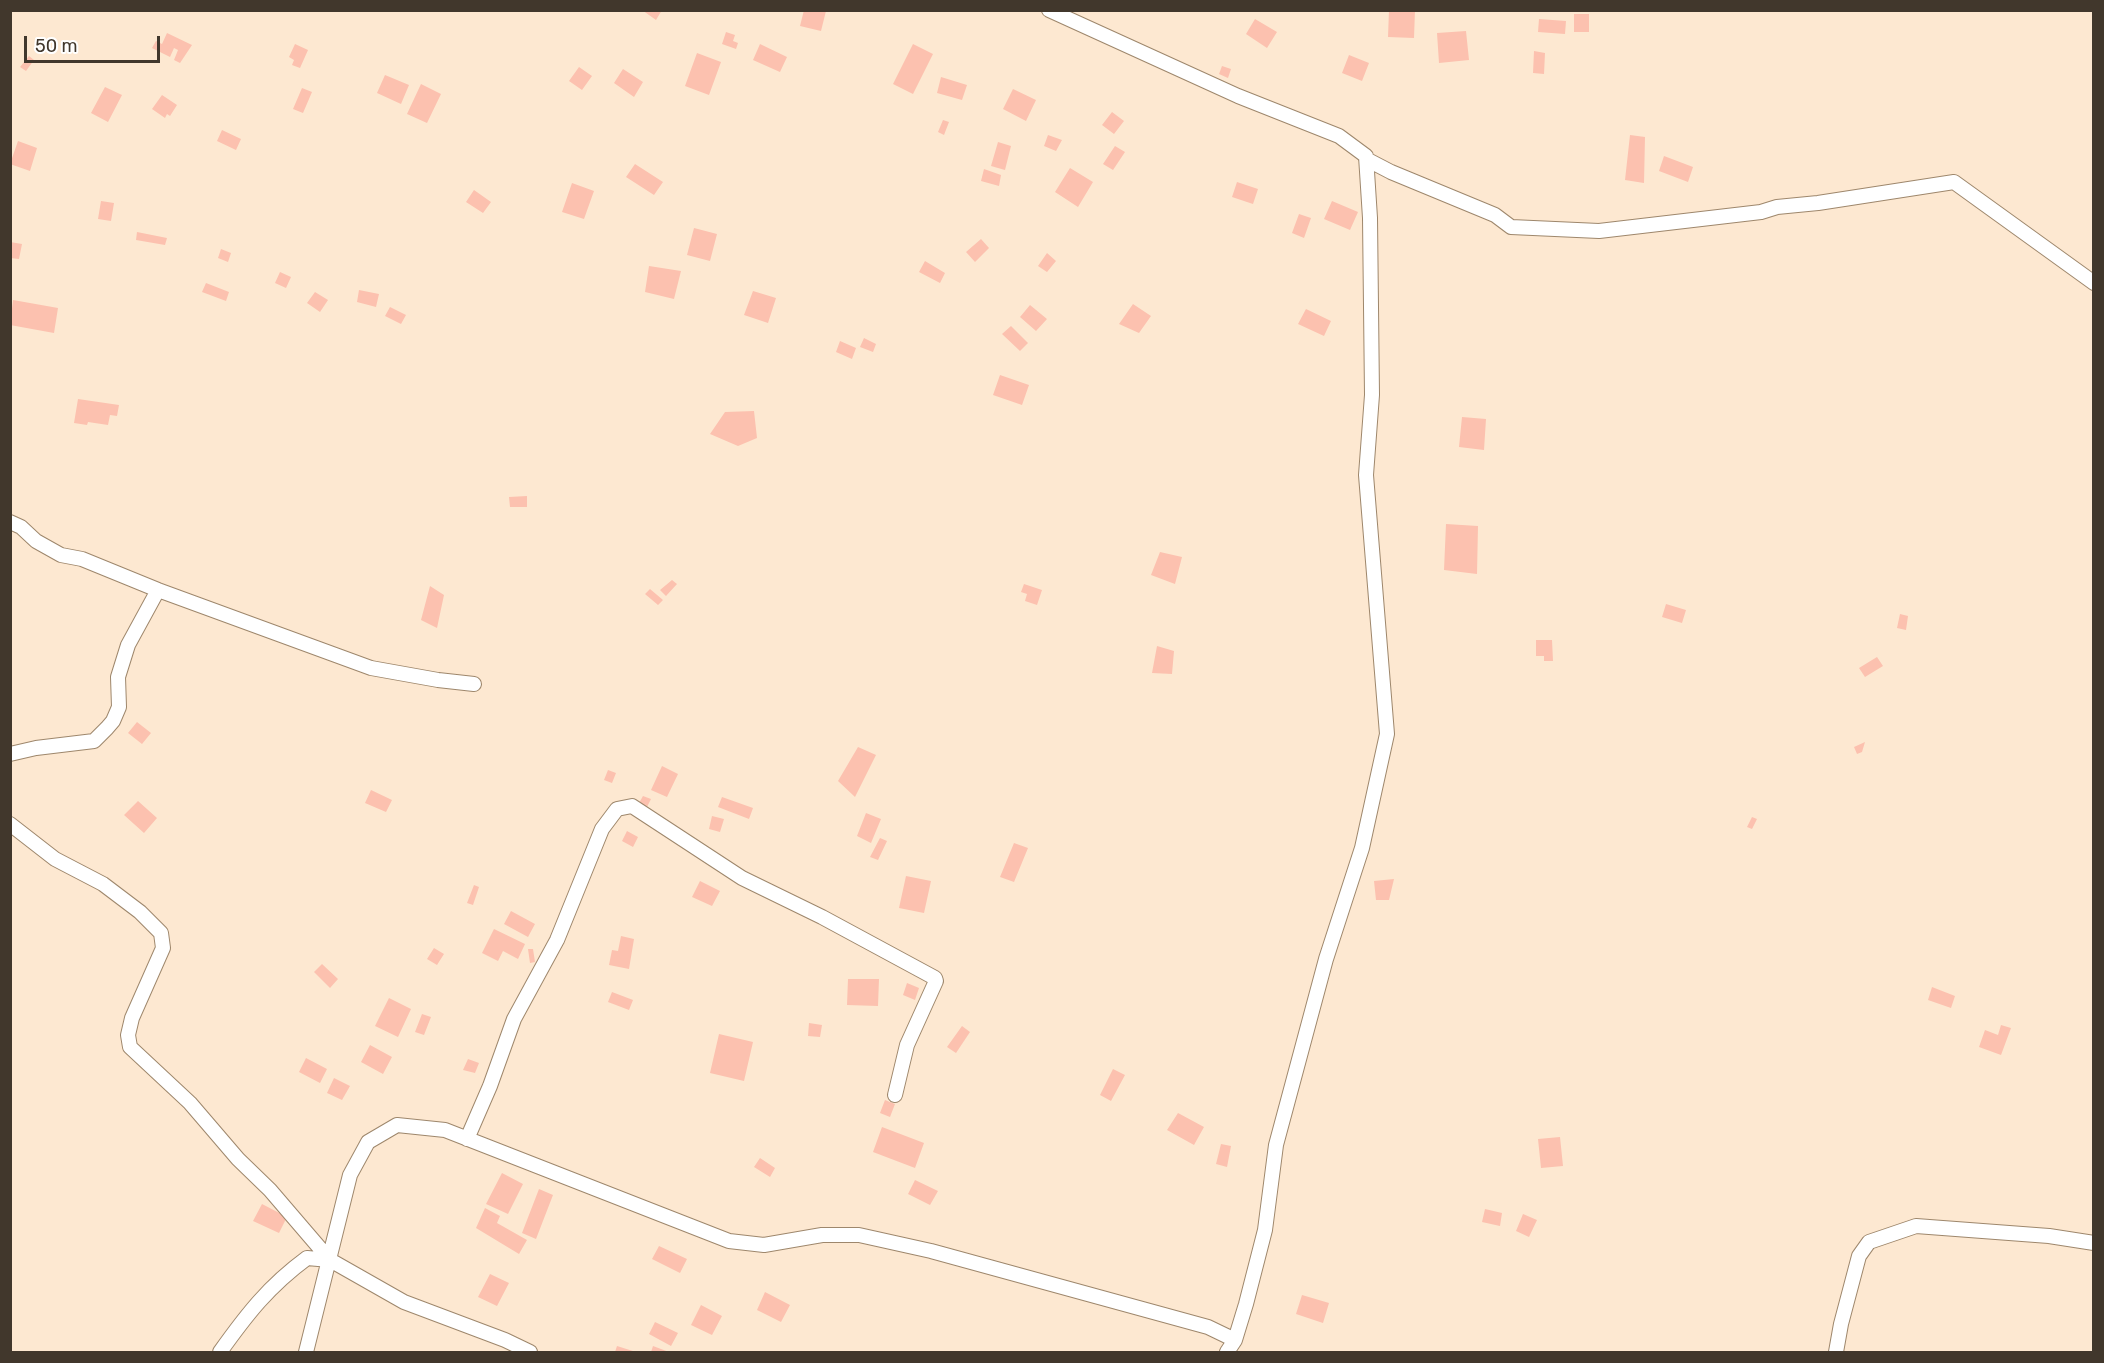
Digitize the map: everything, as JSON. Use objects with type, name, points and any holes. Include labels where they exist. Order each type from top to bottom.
[{"type":"street","points":[[1048,10],[1238,96],[1339,136],[1366,156],[1370,218],[1372,394],[1366,475],[1387,734],[1362,848],[1326,959],[1276,1145],[1265,1230],[1246,1304],[1235,1340],[1227,1353]]},
{"type":"street","points":[[1366,159],[1390,172],[1495,215],[1511,227],[1599,231],[1761,212],[1777,207],[1954,182],[2094,283]]},
{"type":"street","points":[[10,522],[61,555],[82,559],[158,590],[371,668],[474,684]]},
{"type":"street","points":[[10,754],[36,748],[94,741],[107,728],[119,707],[118,677],[128,645],[158,590]]},
{"type":"street","points":[[467,1139],[490,1086],[514,1018],[557,940],[602,830],[617,809],[632,806],[742,878],[822,917],[935,978],[936,981],[907,1045],[895,1095]]},
{"type":"street","points":[[10,824],[55,859],[103,884],[140,912],[161,933],[163,948],[132,1018],[128,1035],[130,1047],[190,1103],[238,1159],[270,1190],[330,1260],[404,1302],[505,1340],[530,1353]]},
{"type":"street","points":[[306,1353],[350,1175],[368,1142],[397,1125],[444,1130],[729,1241],[764,1245],[822,1235],[859,1235],[931,1251],[1208,1327],[1235,1340]]},
{"type":"street","points":[[1836,1353],[1841,1324],[1859,1256],[1869,1242],[1916,1226],[2049,1236],[2094,1243]]},
{"type":"street","points":[[220,1353],[248,1312],[287,1272],[307,1258],[330,1260]]},
{"type":"building","points":[[642,10],[662,10],[656,20]]},
{"type":"building","points":[[804,10],[826,11],[821,31],[800,26]]},
{"type":"building","points":[[1389,10],[1415,10],[1414,38],[1388,37]]},
{"type":"building","points":[[1574,14],[1589,14],[1589,32],[1574,32]]},
{"type":"building","points":[[1255,19],[1277,32],[1267,48],[1246,34]]},
{"type":"building","points":[[1539,19],[1566,21],[1565,34],[1538,32]]},
{"type":"building","points":[[1466,31],[1469,60],[1439,63],[1437,33]]},
{"type":"building","points":[[726,32],[735,35],[733,41],[738,43],[736,49],[722,44]]},
{"type":"building","points":[[167,33],[192,45],[180,63],[174,60],[178,50],[174,48],[170,57],[152,48],[156,41],[162,44]]},
{"type":"building","points":[[295,44],[308,50],[300,68],[292,65],[294,60],[289,57]]},
{"type":"building","points":[[760,44],[787,57],[780,72],[753,60]]},
{"type":"building","points":[[913,44],[933,54],[913,94],[893,84]]},
{"type":"building","points":[[1534,51],[1545,53],[1544,74],[1533,73]]},
{"type":"building","points":[[697,53],[721,62],[709,95],[685,86]]},
{"type":"building","points":[[1349,55],[1369,63],[1362,81],[1342,73]]},
{"type":"building","points":[[29,56],[34,60],[26,71],[20,67]]},
{"type":"building","points":[[1222,66],[1231,69],[1228,78],[1219,74]]},
{"type":"building","points":[[579,67],[592,76],[582,90],[569,81]]},
{"type":"building","points":[[623,69],[643,82],[634,97],[614,83]]},
{"type":"building","points":[[385,75],[409,85],[401,104],[377,93]]},
{"type":"building","points":[[941,77],[967,85],[962,100],[937,93]]},
{"type":"building","points":[[421,84],[441,94],[427,123],[407,114]]},
{"type":"building","points":[[105,87],[122,95],[108,122],[91,113]]},
{"type":"building","points":[[302,88],[312,92],[303,113],[293,109]]},
{"type":"building","points":[[1013,89],[1036,100],[1026,121],[1003,109]]},
{"type":"building","points":[[162,95],[177,105],[170,116],[167,114],[165,118],[152,109]]},
{"type":"building","points":[[1112,112],[1124,121],[1114,134],[1102,125]]},
{"type":"building","points":[[943,120],[949,122],[944,135],[938,132]]},
{"type":"building","points":[[222,130],[241,139],[236,150],[217,141]]},
{"type":"building","points":[[1048,135],[1062,140],[1056,151],[1044,146]]},
{"type":"building","points":[[1630,135],[1645,137],[1644,183],[1625,180]]},
{"type":"building","points":[[18,141],[37,148],[30,171],[10,164]]},
{"type":"building","points":[[998,142],[1011,146],[1005,170],[991,166]]},
{"type":"building","points":[[1115,146],[1125,152],[1113,170],[1103,164]]},
{"type":"building","points":[[1664,156],[1693,167],[1688,182],[1659,171]]},
{"type":"building","points":[[635,164],[663,182],[654,195],[626,177]]},
{"type":"building","points":[[1070,168],[1093,182],[1078,207],[1055,192]]},
{"type":"building","points":[[984,169],[1001,175],[999,186],[981,181]]},
{"type":"building","points":[[1237,182],[1258,189],[1253,204],[1232,197]]},
{"type":"building","points":[[572,183],[594,191],[584,219],[562,212]]},
{"type":"building","points":[[474,190],[491,202],[483,213],[466,202]]},
{"type":"building","points":[[101,201],[114,203],[111,221],[98,219]]},
{"type":"building","points":[[1332,201],[1358,212],[1350,230],[1324,219]]},
{"type":"building","points":[[1299,214],[1311,218],[1304,238],[1292,233]]},
{"type":"building","points":[[694,228],[717,234],[710,261],[687,255]]},
{"type":"building","points":[[137,232],[167,238],[165,245],[136,240]]},
{"type":"building","points":[[981,239],[989,248],[975,262],[966,252]]},
{"type":"building","points":[[10,242],[22,244],[19,259],[10,258]]},
{"type":"building","points":[[221,249],[231,253],[228,262],[218,258]]},
{"type":"building","points":[[1047,253],[1056,261],[1047,272],[1038,266]]},
{"type":"building","points":[[925,261],[945,273],[940,283],[919,272]]},
{"type":"building","points":[[649,266],[681,271],[674,299],[645,292]]},
{"type":"building","points":[[280,272],[291,277],[286,288],[275,283]]},
{"type":"building","points":[[206,283],[229,292],[226,301],[202,292]]},
{"type":"building","points":[[359,290],[379,294],[376,307],[357,302]]},
{"type":"building","points":[[753,291],[776,298],[768,323],[744,315]]},
{"type":"building","points":[[315,292],[328,300],[320,312],[307,303]]},
{"type":"building","points":[[13,300],[58,308],[54,333],[10,325]]},
{"type":"building","points":[[1133,304],[1151,316],[1139,333],[1119,324]]},
{"type":"building","points":[[1030,305],[1047,319],[1036,331],[1020,317]]},
{"type":"building","points":[[390,307],[406,315],[401,324],[385,316]]},
{"type":"building","points":[[1306,309],[1331,321],[1324,336],[1298,324]]},
{"type":"building","points":[[1011,326],[1028,343],[1020,351],[1002,334]]},
{"type":"building","points":[[864,338],[876,344],[873,352],[860,347]]},
{"type":"building","points":[[840,341],[856,348],[852,359],[836,352]]},
{"type":"building","points":[[1000,375],[1029,385],[1022,405],[993,395]]},
{"type":"building","points":[[78,399],[119,405],[117,416],[110,415],[108,425],[88,422],[87,425],[74,423]]},
{"type":"building","points":[[754,411],[757,438],[738,446],[710,434],[725,412]]},
{"type":"building","points":[[1462,417],[1486,419],[1484,450],[1459,447]]},
{"type":"building","points":[[527,496],[527,507],[510,507],[509,497]]},
{"type":"building","points":[[1446,524],[1478,526],[1477,574],[1444,570]]},
{"type":"building","points":[[1160,552],[1182,557],[1175,584],[1151,575]]},
{"type":"building","points":[[672,580],[677,584],[666,596],[660,590]]},
{"type":"building","points":[[1024,584],[1042,590],[1037,605],[1025,601],[1027,594],[1021,592]]},
{"type":"building","points":[[430,586],[444,595],[437,628],[421,620]]},
{"type":"building","points":[[650,589],[663,600],[658,605],[645,594]]},
{"type":"building","points":[[1666,604],[1686,610],[1682,623],[1662,617]]},
{"type":"building","points":[[1900,614],[1908,616],[1906,630],[1897,628]]},
{"type":"building","points":[[1536,640],[1552,640],[1553,661],[1544,661],[1544,656],[1536,656]]},
{"type":"building","points":[[1157,646],[1174,651],[1172,674],[1152,673]]},
{"type":"building","points":[[1877,657],[1883,666],[1865,677],[1859,668]]},
{"type":"building","points":[[137,722],[151,733],[142,744],[128,733]]},
{"type":"building","points":[[1865,742],[1862,752],[1857,754],[1854,747]]},
{"type":"building","points":[[858,747],[876,755],[855,797],[838,781]]},
{"type":"building","points":[[662,766],[678,774],[667,797],[651,790]]},
{"type":"building","points":[[608,770],[616,773],[612,783],[604,780]]},
{"type":"building","points":[[371,790],[392,800],[386,812],[365,803]]},
{"type":"building","points":[[643,796],[651,799],[647,807],[639,803]]},
{"type":"building","points":[[722,797],[753,808],[749,819],[718,807]]},
{"type":"building","points":[[138,801],[157,818],[144,833],[124,815]]},
{"type":"building","points":[[866,813],[881,819],[871,843],[857,836]]},
{"type":"building","points":[[712,816],[724,819],[720,832],[709,829]]},
{"type":"building","points":[[1752,817],[1757,819],[1752,829],[1747,827]]},
{"type":"building","points":[[627,831],[638,837],[633,847],[622,841]]},
{"type":"building","points":[[880,838],[887,841],[878,860],[870,857]]},
{"type":"building","points":[[1014,843],[1028,848],[1014,882],[1000,877]]},
{"type":"building","points":[[906,876],[931,881],[924,913],[899,908]]},
{"type":"building","points":[[1394,879],[1389,900],[1376,900],[1374,881]]},
{"type":"building","points":[[700,881],[720,891],[712,906],[692,897]]},
{"type":"building","points":[[474,885],[479,887],[473,905],[467,903]]},
{"type":"building","points":[[511,911],[535,924],[528,937],[504,924]]},
{"type":"building","points":[[494,929],[525,944],[518,959],[503,951],[498,961],[482,953]]},
{"type":"building","points":[[621,936],[634,939],[629,969],[609,965],[612,950],[618,951]]},
{"type":"building","points":[[434,948],[444,954],[437,965],[427,959]]},
{"type":"building","points":[[528,949],[533,949],[535,962],[530,963]]},
{"type":"building","points":[[322,964],[338,979],[330,988],[314,972]]},
{"type":"building","points":[[848,979],[879,979],[878,1006],[847,1005]]},
{"type":"building","points":[[907,983],[919,988],[915,1000],[903,995]]},
{"type":"building","points":[[1932,987],[1955,996],[1951,1008],[1928,1000]]},
{"type":"building","points":[[612,992],[633,1000],[629,1010],[608,1002]]},
{"type":"building","points":[[389,998],[411,1009],[398,1037],[375,1026]]},
{"type":"building","points":[[422,1014],[431,1017],[424,1035],[415,1032]]},
{"type":"building","points":[[809,1023],[822,1025],[820,1037],[808,1036]]},
{"type":"building","points":[[2001,1025],[2011,1028],[2001,1055],[1979,1047],[1985,1030],[1998,1035]]},
{"type":"building","points":[[962,1026],[970,1032],[956,1053],[947,1047]]},
{"type":"building","points":[[719,1034],[753,1042],[744,1081],[710,1073]]},
{"type":"building","points":[[370,1045],[392,1057],[383,1074],[361,1062]]},
{"type":"building","points":[[306,1058],[327,1069],[320,1083],[299,1072]]},
{"type":"building","points":[[468,1059],[479,1063],[475,1073],[463,1070]]},
{"type":"building","points":[[1113,1069],[1125,1075],[1111,1101],[1100,1095]]},
{"type":"building","points":[[334,1078],[350,1086],[342,1100],[327,1093]]},
{"type":"building","points":[[885,1100],[895,1104],[890,1117],[880,1113]]},
{"type":"building","points":[[1178,1113],[1204,1127],[1194,1145],[1167,1130]]},
{"type":"building","points":[[882,1127],[924,1143],[915,1168],[873,1152]]},
{"type":"building","points":[[1560,1137],[1563,1166],[1541,1168],[1538,1139]]},
{"type":"building","points":[[1221,1144],[1231,1146],[1227,1167],[1216,1164]]},
{"type":"building","points":[[760,1158],[775,1168],[770,1177],[754,1167]]},
{"type":"building","points":[[502,1173],[523,1184],[508,1214],[486,1204]]},
{"type":"building","points":[[915,1180],[938,1191],[930,1205],[908,1194]]},
{"type":"building","points":[[539,1189],[553,1195],[536,1239],[522,1233]]},
{"type":"building","points":[[262,1204],[287,1217],[279,1233],[253,1221]]},
{"type":"building","points":[[485,1208],[500,1216],[497,1223],[527,1240],[519,1254],[476,1228]]},
{"type":"building","points":[[1485,1209],[1502,1213],[1500,1226],[1482,1222]]},
{"type":"building","points":[[1523,1214],[1537,1220],[1529,1237],[1516,1231]]},
{"type":"building","points":[[659,1246],[687,1259],[680,1273],[652,1259]]},
{"type":"building","points":[[490,1274],[509,1283],[497,1306],[478,1297]]},
{"type":"building","points":[[765,1292],[790,1305],[781,1322],[757,1310]]},
{"type":"building","points":[[1302,1295],[1329,1303],[1323,1323],[1296,1314]]},
{"type":"building","points":[[701,1305],[722,1316],[712,1335],[691,1325]]},
{"type":"building","points":[[655,1322],[678,1333],[671,1346],[649,1334]]},
{"type":"building","points":[[617,1346],[636,1352],[615,1352]]},
{"type":"building","points":[[653,1346],[669,1352],[651,1352]]}]
